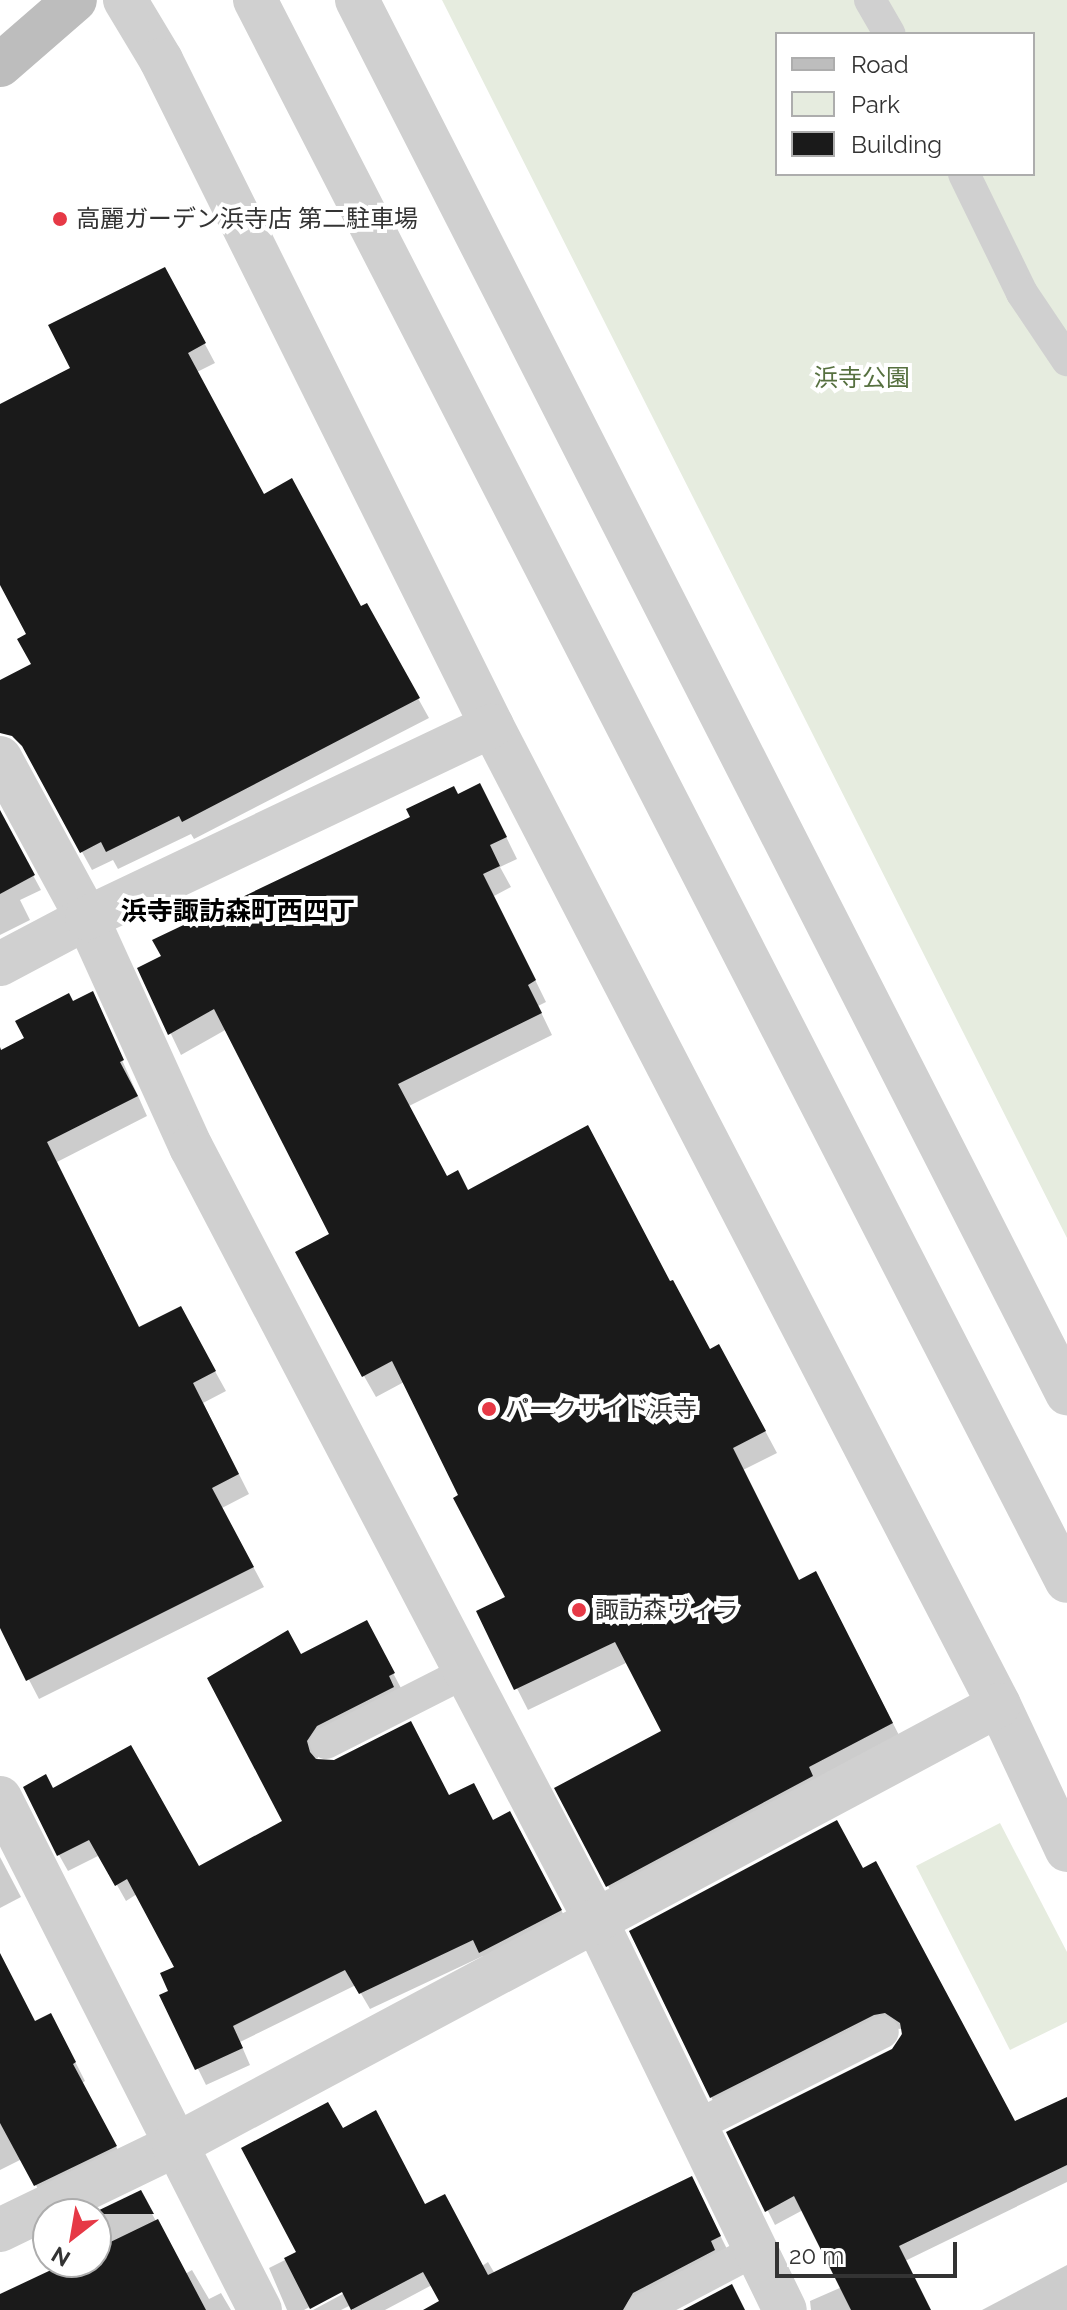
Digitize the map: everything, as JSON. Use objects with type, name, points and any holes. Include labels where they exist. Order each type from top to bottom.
[{"type":"main road","points":[[0,65],[75,0]]},
{"type":"street","points":[[125,0],[168,75],[492,726],[999,1705],[1067,1850]]},
{"type":"street","points":[[255,0],[1067,1581]]},
{"type":"street","points":[[357,0],[1067,1393]]},
{"type":"street","points":[[0,964],[87,918],[492,726]]},
{"type":"street","points":[[0,758],[87,918],[191,1147],[596,1921],[785,2310]]},
{"type":"street","points":[[0,2230],[174,2146],[999,1705]]},
{"type":"street","points":[[0,1798],[174,2146],[260,2310]]},
{"type":"lane","points":[[870,0],[889,32]]},
{"type":"lane","points":[[965,176],[1022,293],[1067,360]]},
{"type":"lane","points":[[326,1743],[466,1672]]},
{"type":"lane","points":[[696,2126],[883,2032]]},
{"type":"lane","points":[[642,2310],[756,2250]]},
{"type":"green space","name":"浜寺公園","points":[[442,0],[1067,0],[1067,1238]]},
{"type":"green space","points":[[1000,1823],[1067,1952],[1067,2022],[1010,2050],[916,1866]]},
{"type":"building","points":[[165,267],[206,343],[188,353],[264,494],[292,478],[361,606],[367,603],[420,698],[182,822],[179,816],[106,852],[101,842],[80,853],[22,746],[12,736],[0,733],[0,680],[31,664],[17,639],[26,634],[0,585],[0,404],[70,368],[48,325]]},
{"type":"building","points":[[480,783],[507,837],[490,845],[500,866],[483,874],[536,980],[528,985],[542,1013],[398,1084],[447,1176],[458,1170],[468,1190],[588,1125],[670,1281],[673,1280],[710,1349],[719,1344],[766,1431],[733,1448],[799,1580],[816,1571],[893,1723],[809,1767],[813,1776],[606,1887],[554,1788],[661,1731],[615,1642],[514,1690],[476,1611],[505,1597],[453,1498],[458,1495],[392,1361],[362,1377],[295,1252],[329,1234],[214,1009],[168,1035],[137,968],[161,956],[152,940],[410,817],[406,809],[454,786],[458,794]]},
{"type":"building","points":[[0,810],[35,875],[0,894]]},
{"type":"building","points":[[93,991],[124,1060],[120,1062],[138,1096],[47,1142],[139,1327],[181,1306],[216,1371],[193,1383],[239,1474],[212,1488],[254,1567],[26,1681],[0,1628],[0,1047],[1,1050],[24,1038],[15,1021],[69,993],[73,1001]]},
{"type":"building","points":[[367,1620],[395,1673],[389,1676],[394,1687],[317,1726],[307,1741],[310,1752],[316,1759],[334,1760],[411,1721],[449,1795],[474,1783],[493,1820],[510,1811],[562,1910],[479,1953],[473,1940],[359,1994],[345,1970],[233,2026],[243,2048],[195,2070],[159,1995],[168,1991],[160,1973],[174,1967],[127,1879],[115,1886],[89,1840],[57,1856],[23,1787],[46,1774],[53,1788],[131,1745],[199,1866],[282,1821],[207,1678],[288,1630],[301,1654]]},
{"type":"building","points":[[837,1820],[863,1868],[876,1861],[1015,2121],[1067,2097],[1067,2165],[899,2246],[931,2310],[851,2310],[794,2196],[765,2212],[726,2132],[892,2049],[902,2034],[900,2023],[885,2013],[874,2015],[710,2098],[629,1931]]},
{"type":"building","points":[[0,1953],[35,2021],[51,2013],[76,2062],[73,2064],[117,2146],[34,2186],[0,2123]]},
{"type":"building","points":[[328,2102],[343,2128],[376,2110],[425,2204],[445,2194],[488,2275],[692,2176],[721,2236],[711,2241],[715,2250],[633,2293],[623,2310],[423,2310],[439,2301],[423,2272],[351,2310],[342,2292],[310,2309],[284,2258],[296,2252],[241,2148]]},
{"type":"building","points":[[141,2190],[154,2214],[112,2214],[112,2204]]},
{"type":"building","points":[[158,2219],[206,2310],[0,2310],[0,2294],[34,2278],[112,2278],[112,2241]]},
{"type":"building","points":[[732,2284],[745,2310],[683,2310]]},
{"type":"place","name":"高麗ガーデン浜寺店 第二駐車場","points":[[60,219]]},
{"type":"place","name":"パークサイド浜寺","points":[[489,1409]]},
{"type":"place","name":"諏訪森ヴィラ","points":[[579,1610]]},
{"type":"district","name":"浜寺諏訪森町西四丁","points":[[238,912]]}]
